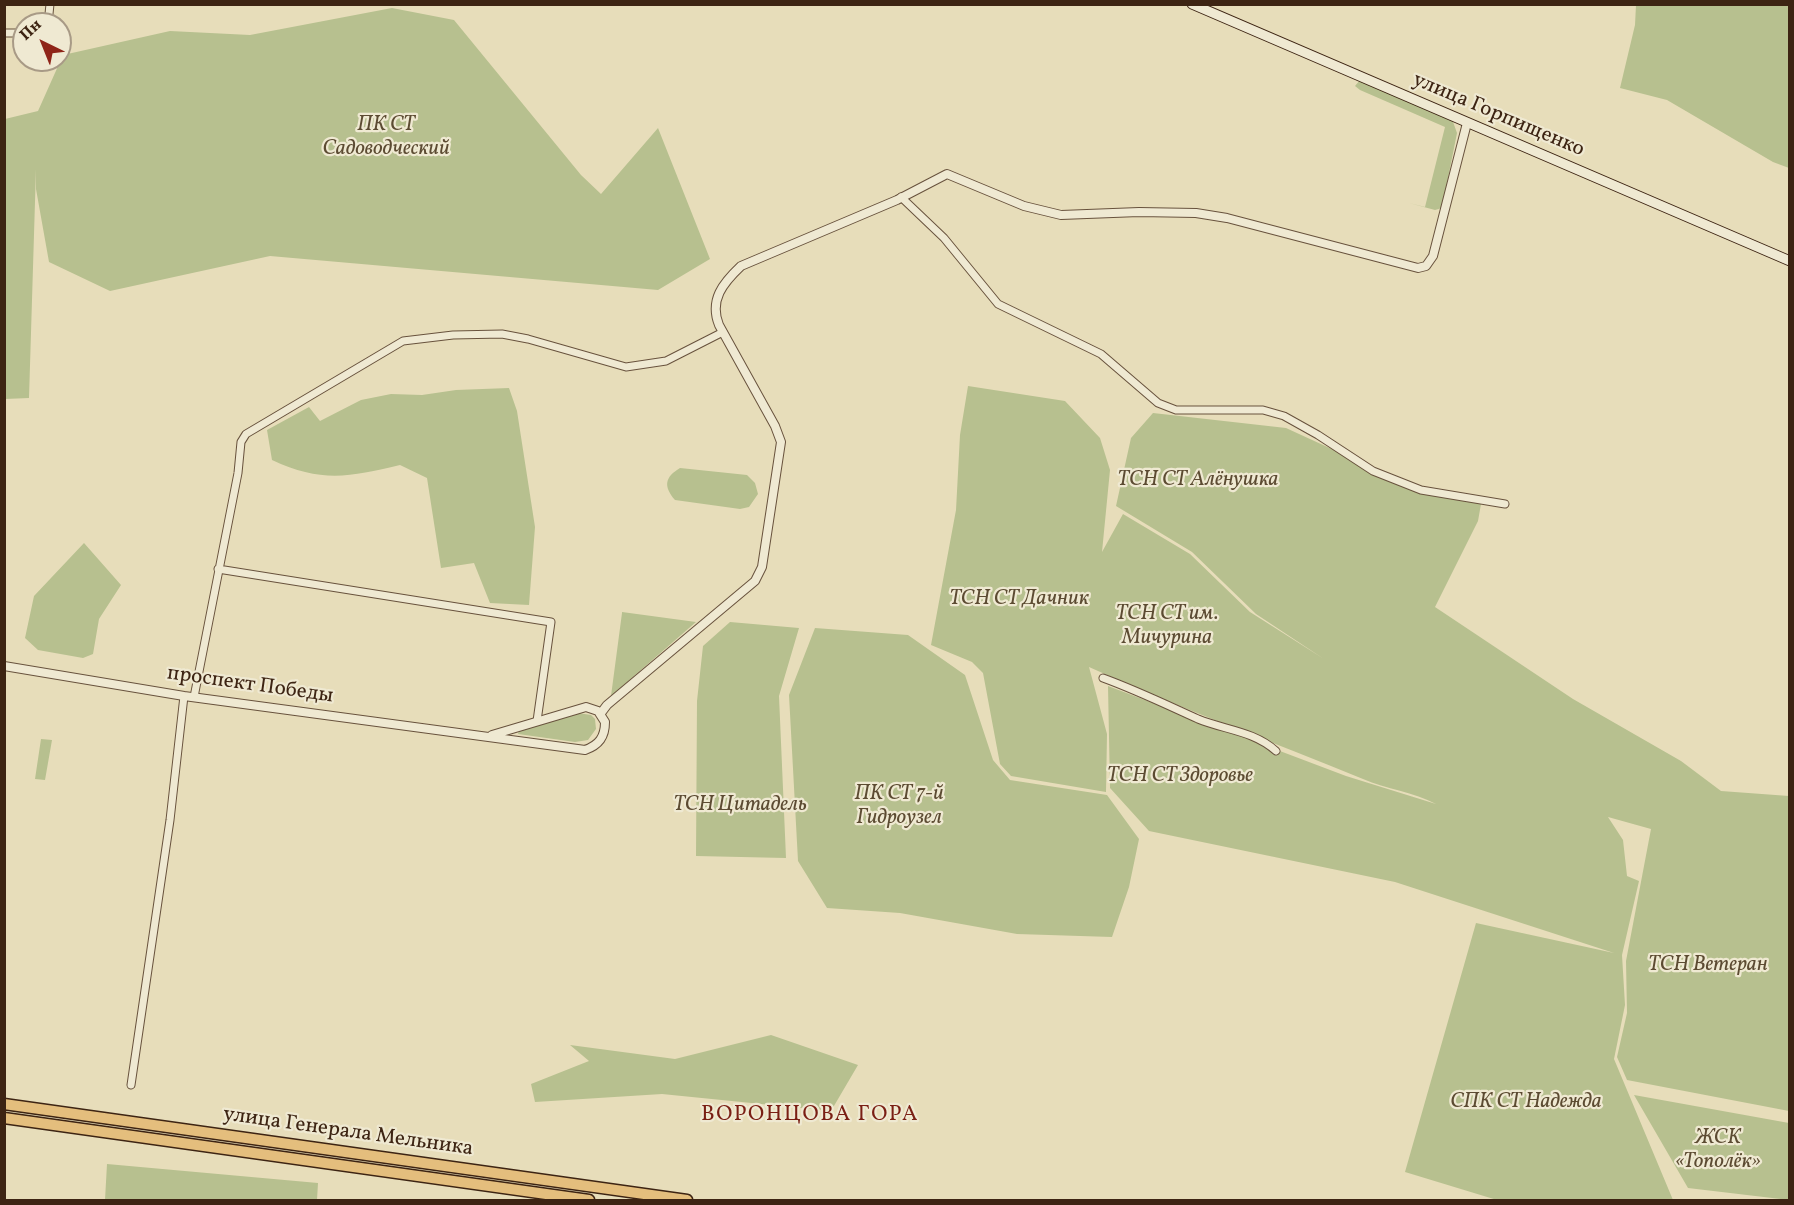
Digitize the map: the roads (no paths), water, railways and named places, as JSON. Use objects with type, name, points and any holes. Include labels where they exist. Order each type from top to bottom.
[{"type":"main road","name":"улица Горпищенко","points":[[1192,4],[1790,261]]},
{"type":"main road","name":"улица Генерала Мельника","points":[[4,1104],[687,1200]]},
{"type":"main road","name":"улица Генерала Мельника","points":[[4,1118],[589,1200]]},
{"type":"street","points":[[601,713],[607,705],[755,580],[762,567],[781,442],[766,408],[715,314],[715,302],[725,282],[741,266],[902,197],[929,181],[952,174],[1004,198],[1042,212],[1061,215],[1139,212],[1196,213],[1227,218],[1418,268],[1426,266],[1433,256],[1467,123]]},
{"type":"street","points":[[902,197],[944,238],[998,304],[1101,354],[1158,403],[1176,410],[1263,410],[1284,416],[1373,471],[1422,490],[1505,504]]},
{"type":"street","points":[[194,697],[238,473],[241,442],[246,434],[403,340],[453,335],[502,334],[626,367],[666,361],[723,332]]},
{"type":"street","points":[[218,569],[551,622],[537,721]]},
{"type":"street","name":"проспект Победы","points":[[4,666],[183,696],[492,735],[585,750],[599,742],[604,734],[605,722],[601,713],[586,707],[492,735]]},
{"type":"street","points":[[1103,678],[1199,719],[1232,728],[1267,743],[1276,751]]},
{"type":"street","points":[[131,1085],[170,820],[183,696]]},
{"type":"district","name":"ВОРОНЦОВА ГОРА","points":[[810,1116]]},
{"type":"park label","name":"ПК СТ Садоводческий","points":[[386,138]]},
{"type":"park label","name":"ТСН СТ Алёнушка","points":[[1198,481]]},
{"type":"park label","name":"ТСН СТ Дачник","points":[[1019,600]]},
{"type":"park label","name":"ТСН СТ им. Мичурина","points":[[1167,627]]},
{"type":"park label","name":"ТСН СТ Здоровье","points":[[1180,777]]},
{"type":"park label","name":"ТСН Цитадель","points":[[740,806]]},
{"type":"park label","name":"ПК СТ 7-й Гидроузел","points":[[899,807]]},
{"type":"park label","name":"ТСН Ветеран","points":[[1708,966]]},
{"type":"park label","name":"СПК СТ Надежда","points":[[1526,1103]]},
{"type":"park label","name":"ЖСК «Тополёк»","points":[[1718,1151]]}]
